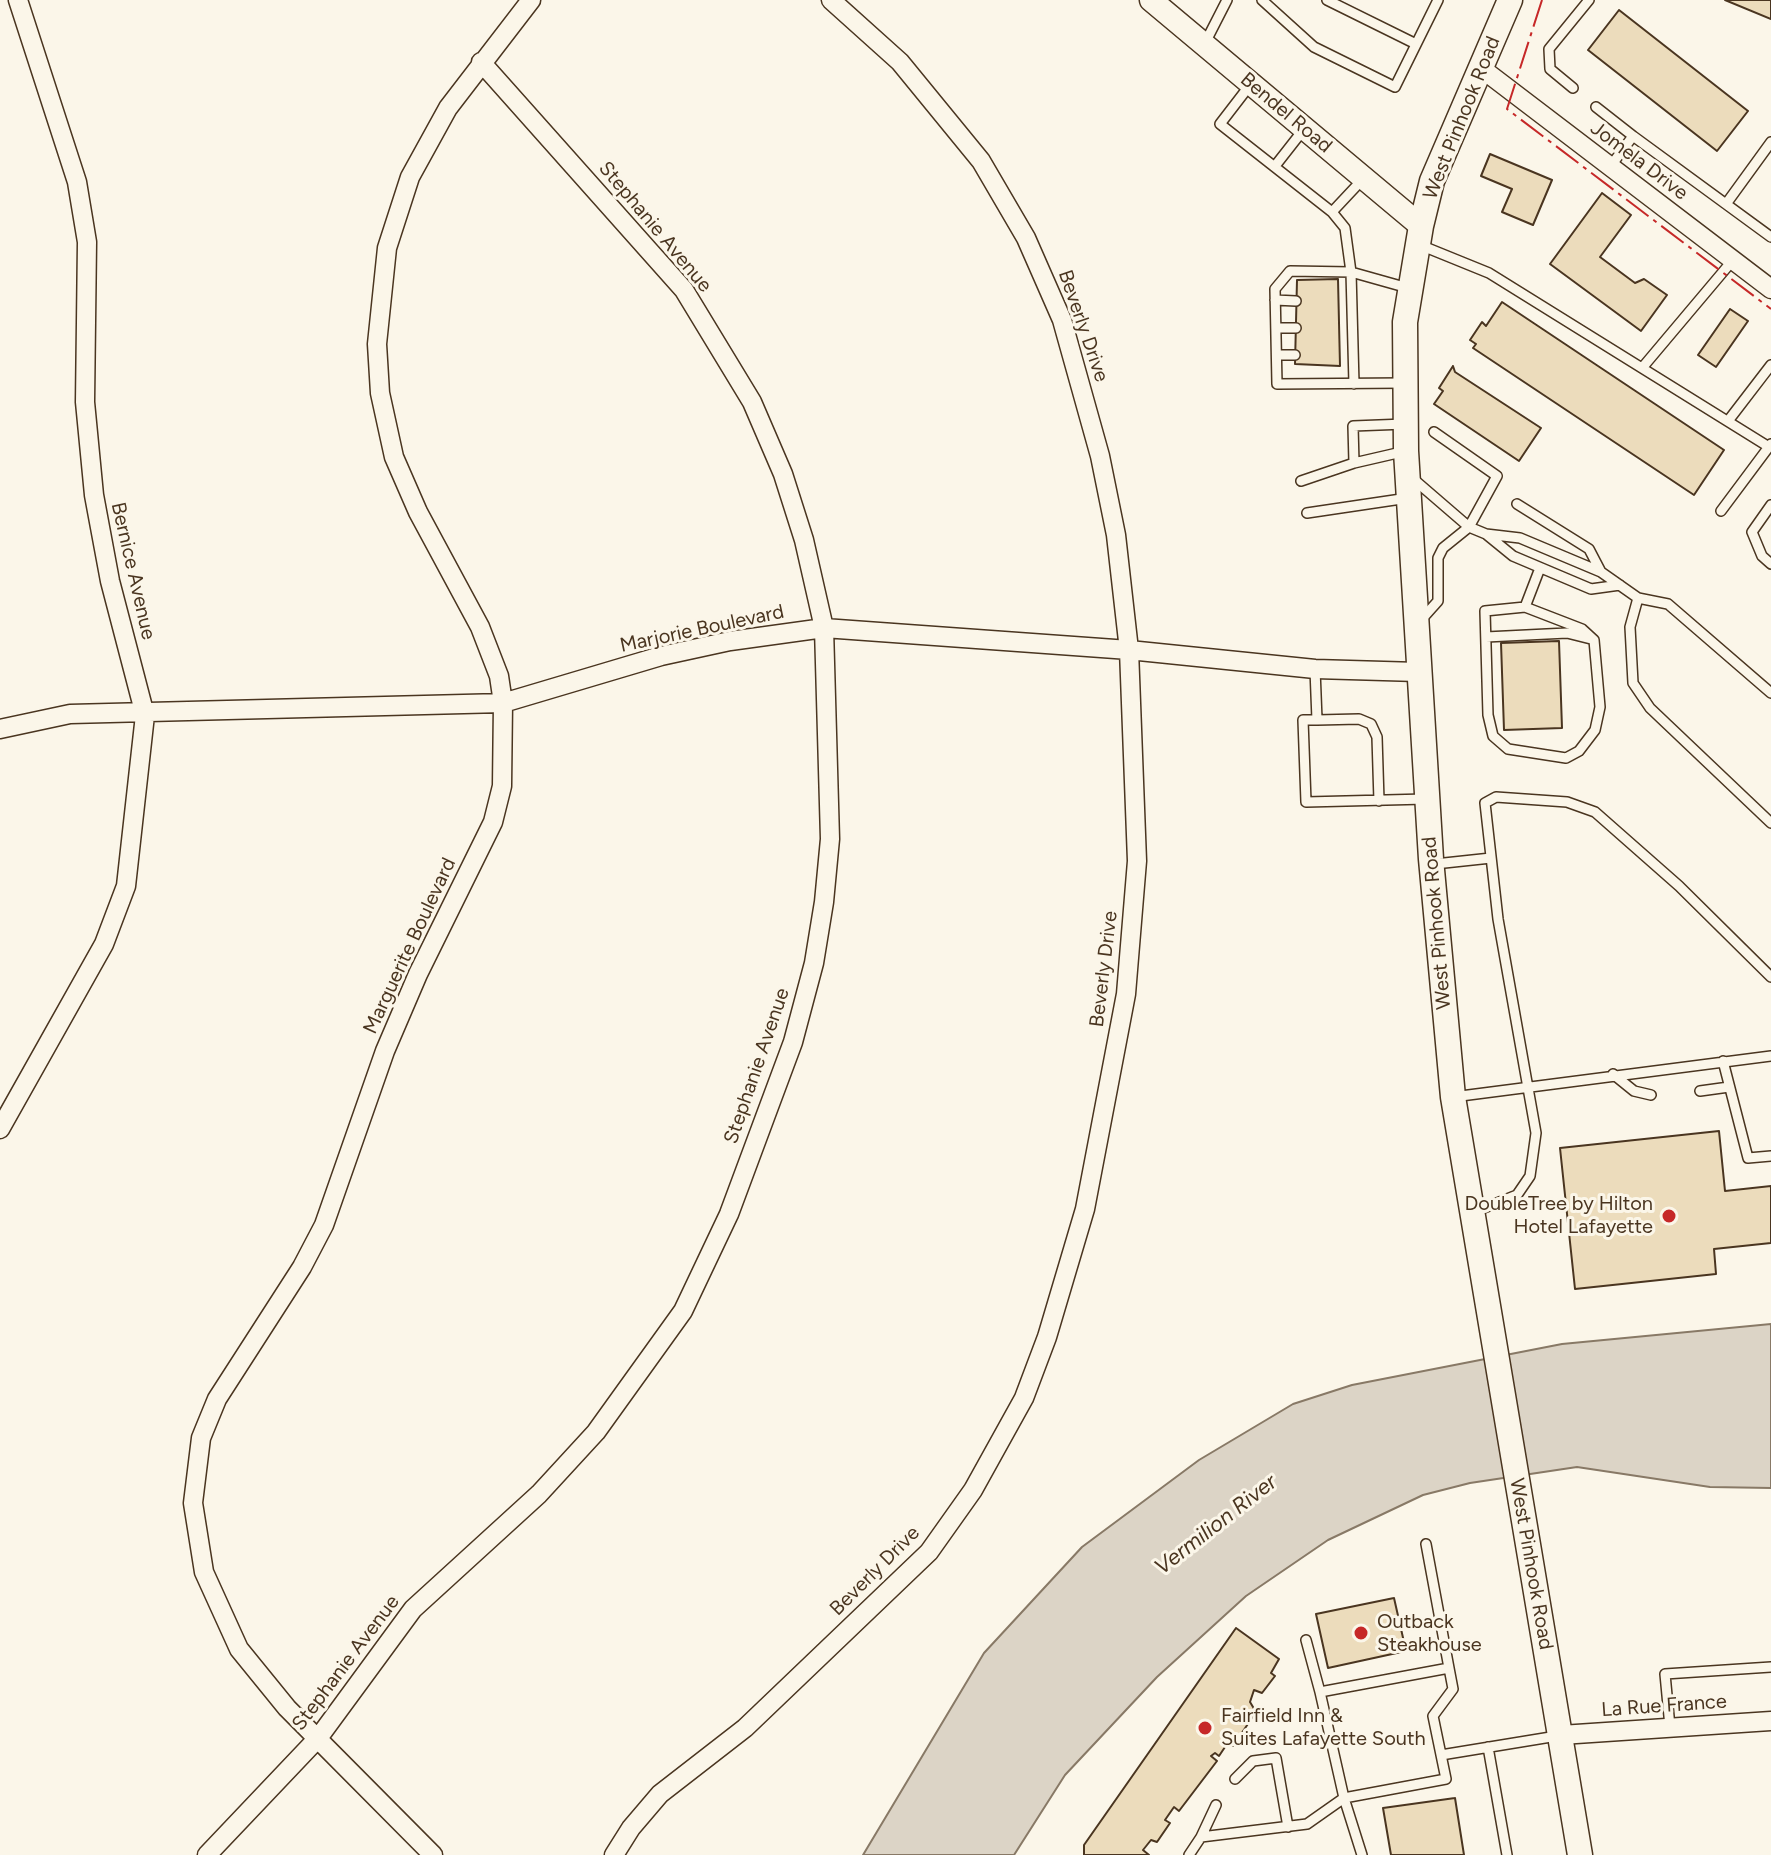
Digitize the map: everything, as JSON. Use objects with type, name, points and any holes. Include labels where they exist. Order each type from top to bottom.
[{"type":"main road","name":"West Pinhook Road","points":[[1509,0],[1432,181],[1408,288],[1405,424],[1426,799],[1453,1097],[1580,1855]]},
{"type":"street","name":"Bernice Avenue","points":[[0,1129],[104,944],[126,886],[132,854],[145,715],[110,581],[94,495],[85,402],[87,242],[77,182],[18,0]]},
{"type":"street","name":"Marguerite Boulevard","points":[[433,1855],[263,1681],[223,1621],[197,1546],[193,1503],[201,1438],[217,1399],[302,1267],[324,1225],[385,1051],[418,974],[493,822],[503,771],[503,703],[499,676],[480,627],[418,512],[394,457],[377,365],[382,281],[393,223],[410,177],[440,122],[481,62],[531,0]]},
{"type":"street","name":"Beverly Drive","points":[[614,1855],[631,1828],[660,1794],[745,1728],[929,1552],[973,1490],[1024,1398],[1047,1337],[1085,1209],[1126,994],[1137,861],[1129,650],[1116,535],[1100,456],[1062,320],[1044,276],[981,161],[900,62],[831,0]]},
{"type":"street","name":"Bendel Road","points":[[1151,0],[1364,178],[1419,234]]},
{"type":"street","name":"Stephanie Avenue","points":[[207,1855],[319,1737],[413,1609],[539,1494],[625,1396],[683,1311],[729,1214],[793,1042],[814,963],[824,902],[830,839],[824,628],[808,554],[783,474],[752,402],[684,290],[481,62]]},
{"type":"street","name":"Jomela Drive","points":[[1481,68],[1771,289]]},
{"type":"street","name":"Marjorie Boulevard","points":[[0,729],[70,714],[145,715],[345,705],[503,703],[661,656],[730,641],[824,628],[1129,650],[1315,669],[1418,672]]},
{"type":"street","name":"La Rue France","points":[[1561,1735],[1771,1721]]},
{"type":"lane","points":[[1204,46],[1227,0]]},
{"type":"lane","points":[[1262,0],[1314,47],[1395,87],[1438,0]]},
{"type":"lane","points":[[1327,0],[1416,44]]},
{"type":"lane","points":[[1573,88],[1550,69],[1549,49],[1589,0]]},
{"type":"lane","points":[[1251,84],[1220,124],[1332,212],[1345,228],[1351,272],[1354,384]]},
{"type":"lane","points":[[1596,107],[1771,237]]},
{"type":"lane","points":[[1275,166],[1304,129]]},
{"type":"lane","points":[[1610,167],[1633,136]]},
{"type":"lane","points":[[1726,204],[1771,142]]},
{"type":"lane","points":[[1332,212],[1364,178]]},
{"type":"lane","points":[[1419,234],[1489,273],[1770,446],[1721,511]]},
{"type":"lane","points":[[1642,368],[1733,260]]},
{"type":"lane","points":[[1404,383],[1277,384],[1275,289],[1290,271],[1351,272],[1408,288]]},
{"type":"lane","points":[[1275,300],[1296,301]]},
{"type":"lane","points":[[1339,301],[1352,302]]},
{"type":"lane","points":[[1276,328],[1296,328]]},
{"type":"lane","points":[[1339,329],[1353,329]]},
{"type":"lane","points":[[1277,355],[1295,355]]},
{"type":"lane","points":[[1340,355],[1353,355]]},
{"type":"lane","points":[[1728,421],[1771,365]]},
{"type":"lane","points":[[1354,463],[1353,426],[1405,424]]},
{"type":"lane","points":[[1417,625],[1438,601],[1438,558],[1443,548],[1469,527],[1497,476],[1434,432]]},
{"type":"lane","points":[[1301,481],[1354,463],[1407,474],[1469,527],[1486,534],[1520,538],[1601,572],[1638,598],[1668,604],[1771,693]]},
{"type":"lane","points":[[1307,513],[1407,474]]},
{"type":"lane","points":[[1517,504],[1589,549],[1601,572]]},
{"type":"lane","points":[[1771,505],[1752,532],[1762,556],[1771,564]]},
{"type":"lane","points":[[1486,534],[1513,556],[1591,589],[1620,585]]},
{"type":"lane","points":[[1525,607],[1540,568]]},
{"type":"lane","points":[[1638,598],[1630,627],[1633,683],[1650,708],[1771,823]]},
{"type":"lane","points":[[1525,607],[1582,629],[1594,640],[1600,707],[1595,730],[1579,751],[1566,758],[1508,749],[1493,736],[1488,715],[1486,637],[1485,611],[1525,607]]},
{"type":"lane","points":[[1486,637],[1567,633],[1594,640]]},
{"type":"lane","points":[[1315,669],[1317,720]]},
{"type":"lane","points":[[1379,801],[1377,737],[1371,724],[1359,719],[1303,720],[1306,802],[1379,801],[1426,799]]},
{"type":"lane","points":[[1473,1212],[1517,1195],[1530,1176],[1536,1133],[1530,1087],[1506,972],[1485,803],[1496,797],[1567,802],[1595,812],[1669,877],[1771,977]]},
{"type":"lane","points":[[1431,865],[1491,858]]},
{"type":"lane","points":[[1453,1097],[1771,1056]]},
{"type":"lane","points":[[1723,1061],[1748,1158],[1771,1156]]},
{"type":"lane","points":[[1613,1074],[1634,1091],[1651,1095]]},
{"type":"lane","points":[[1700,1091],[1729,1087]]},
{"type":"lane","points":[[1201,1837],[1307,1824],[1344,1798],[1446,1779],[1433,1716],[1453,1689],[1426,1544]]},
{"type":"lane","points":[[1306,1640],[1344,1798],[1362,1855]]},
{"type":"lane","points":[[1670,1727],[1665,1674],[1771,1667]]},
{"type":"lane","points":[[1320,1692],[1449,1668]]},
{"type":"lane","points":[[1441,1755],[1561,1735]]},
{"type":"lane","points":[[1488,1747],[1507,1855]]},
{"type":"lane","points":[[1235,1779],[1253,1761],[1276,1758],[1288,1827]]},
{"type":"lane","points":[[1189,1855],[1216,1805]]},
{"type":"water","name":"Vermilion River","points":[[1771,1324],[1771,1488],[1710,1487],[1577,1467],[1470,1483],[1423,1495],[1328,1540],[1246,1596],[1157,1677],[1065,1775],[1014,1855],[863,1855],[984,1653],[1082,1547],[1199,1460],[1293,1404],[1352,1385],[1562,1344]]},
{"type":"building","points":[[1725,0],[1771,0],[1771,19]]},
{"type":"building","points":[[1619,10],[1748,111],[1717,151],[1588,50]]},
{"type":"building","points":[[1490,154],[1552,180],[1533,225],[1502,212],[1512,189],[1481,176]]},
{"type":"building","points":[[1602,193],[1631,215],[1600,257],[1635,283],[1644,279],[1667,295],[1641,331],[1550,264]]},
{"type":"building","points":[[1338,279],[1340,366],[1295,364],[1297,280]]},
{"type":"building","points":[[1502,302],[1724,450],[1694,495],[1473,348],[1476,344],[1470,340],[1482,322],[1486,326]]},
{"type":"building","points":[[1730,309],[1748,321],[1716,367],[1698,355]]},
{"type":"building","points":[[1453,366],[1455,372],[1541,428],[1519,461],[1434,404],[1443,391],[1439,388]]},
{"type":"building","points":[[1559,641],[1562,728],[1504,730],[1501,643]]},
{"type":"building","name":"DoubleTree by Hilton Hotel Lafayette","points":[[1719,1131],[1725,1191],[1771,1186],[1771,1243],[1714,1249],[1716,1274],[1575,1289],[1560,1148]]},
{"type":"building","name":"Outback Steakhouse","points":[[1394,1598],[1406,1651],[1328,1668],[1316,1614]]},
{"type":"building","name":"Fairfield Inn & Suites Lafayette South","points":[[1236,1628],[1279,1659],[1271,1673],[1275,1676],[1262,1693],[1254,1690],[1250,1702],[1256,1712],[1233,1746],[1227,1744],[1219,1756],[1215,1753],[1211,1756],[1217,1761],[1179,1811],[1174,1807],[1165,1820],[1170,1823],[1157,1842],[1151,1840],[1143,1850],[1149,1855],[1084,1855],[1084,1845]]},
{"type":"building","points":[[1455,1798],[1464,1855],[1391,1855],[1383,1808]]},
{"type":"power","points":[[1542,0],[1507,109],[1771,309]]},
{"type":"place","name":"DoubleTree by Hilton Hotel Lafayette","points":[[1669,1216]]},
{"type":"place","name":"Outback Steakhouse","points":[[1361,1633]]},
{"type":"place","name":"Fairfield Inn & Suites Lafayette South","points":[[1205,1728]]}]
